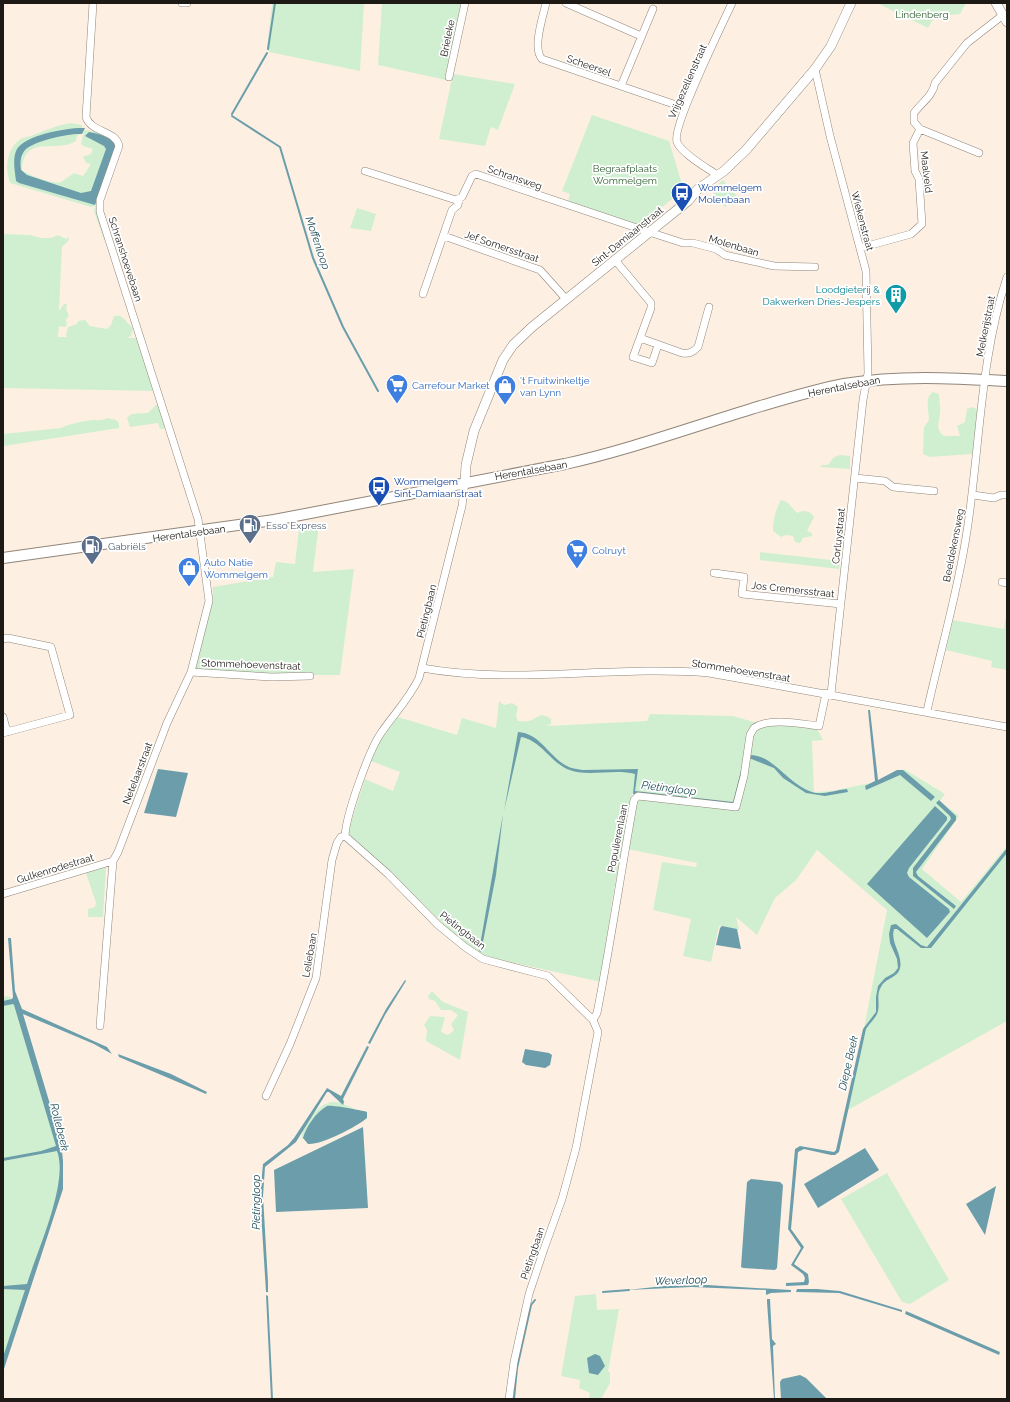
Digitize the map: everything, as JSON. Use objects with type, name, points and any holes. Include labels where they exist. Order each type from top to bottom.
[{"type":"main road","name":"Herentalsebaan","points":[[3,558],[274,520],[589,459],[812,392],[867,381],[917,377],[1007,381]]},
{"type":"street","name":"Schranshoevebaan","points":[[93,3],[86,117],[90,126],[115,139],[119,146],[100,200],[100,212],[180,458],[198,519],[200,531]]},
{"type":"street","name":"Brieleke","points":[[449,77],[465,3]]},
{"type":"street","name":"Scheersel","points":[[546,3],[536,47],[538,55],[547,61],[685,108]]},
{"type":"street","points":[[566,3],[642,36]]},
{"type":"street","name":"Vrijgezellenstraat","points":[[717,175],[684,150],[676,140],[677,128],[732,3]]},
{"type":"street","name":"Sint-Damiaanstraat","points":[[465,482],[466,465],[474,431],[503,360],[513,345],[524,334],[649,232],[691,197],[698,189],[746,150],[815,69],[831,46],[851,3]]},
{"type":"street","points":[[980,153],[920,129],[914,122],[914,113],[934,88],[935,83],[967,43],[1005,18],[996,3]]},
{"type":"street","points":[[621,86],[653,9]]},
{"type":"street","name":"Wiekenstraat","points":[[815,69],[830,136],[866,271],[867,381]]},
{"type":"street","name":"Maalveld","points":[[860,248],[911,234],[922,224],[919,179],[915,171],[914,144],[920,129]]},
{"type":"street","points":[[365,171],[452,199],[459,199],[458,204],[452,210],[423,294]]},
{"type":"street","name":"Schransweg","points":[[459,199],[462,197],[472,176],[476,174],[649,232]]},
{"type":"street","name":"Molenbaan","points":[[649,232],[683,243],[693,243],[716,249],[725,255],[758,263],[780,266],[815,266]]},
{"type":"street","name":"Jef Somersstraat","points":[[444,236],[540,270],[566,299]]},
{"type":"street","points":[[615,260],[651,303],[634,357],[652,363],[658,345]]},
{"type":"street","name":"Melkerijstraat","points":[[986,380],[1001,296],[1007,277]]},
{"type":"street","points":[[640,338],[688,354],[698,347],[709,307]]},
{"type":"street","name":"Beeldekensweg","points":[[927,711],[966,540],[986,380]]},
{"type":"street","name":"Corluystraat","points":[[828,694],[841,604],[867,381]]},
{"type":"street","points":[[855,478],[885,481],[893,487],[934,492]]},
{"type":"street","name":"Pietingbaan","points":[[465,482],[463,501],[422,668],[409,696],[375,742],[351,810],[344,836],[388,874],[438,925],[476,954],[487,960],[548,976],[593,1020],[598,1032],[576,1148],[562,1200],[529,1294],[514,1362],[509,1399]]},
{"type":"street","points":[[972,495],[994,498],[1001,494],[1007,495]]},
{"type":"street","name":"Netelaarstraat","points":[[100,1026],[113,861],[118,852],[167,723],[191,672],[209,601],[200,531]]},
{"type":"street","name":"Jos Cremersstraat","points":[[714,573],[744,577],[742,594],[841,604]]},
{"type":"street","points":[[3,639],[8,638],[51,647],[70,715],[5,733],[3,717]]},
{"type":"street","name":"Stommehoevenstraat","points":[[422,668],[485,674],[691,671],[726,675],[1007,727]]},
{"type":"street","name":"Stommehoevenstraat","points":[[191,672],[272,677],[310,676]]},
{"type":"street","name":"Populierenlaan","points":[[593,1020],[597,1014],[608,957],[616,898],[634,800],[638,796],[736,807],[750,736],[754,728],[758,725],[788,722],[819,726],[828,694]]},
{"type":"street","name":"Leliebaan","points":[[266,1096],[290,1044],[316,978],[332,860],[337,842],[344,836]]},
{"type":"street","name":"Gulkenrodestraat","points":[[3,894],[113,861]]},
{"type":"green space","points":[[241,3],[364,3],[360,71],[269,52],[267,49],[272,4]]},
{"type":"green space","points":[[382,3],[463,3],[446,80],[378,65]]},
{"type":"green space","name":"Lindenberg","points":[[877,3],[966,3],[960,14],[950,15],[946,20],[936,14],[928,28]]},
{"type":"green space","points":[[453,74],[515,84],[498,130],[491,127],[485,146],[439,139]]},
{"type":"green space","name":"Begraafplaats Wommelgem","points":[[592,115],[669,141],[682,184],[678,194],[640,226],[568,202],[570,194],[562,191]]},
{"type":"green space","points":[[71,123],[82,125],[83,132],[77,136],[76,141],[59,146],[42,146],[35,148],[28,152],[24,159],[22,170],[42,179],[58,183],[74,173],[83,176],[91,164],[86,163],[83,157],[91,154],[93,149],[81,144],[84,130],[97,132],[114,141],[97,205],[107,240],[104,240],[94,211],[95,206],[91,207],[10,183],[8,178],[7,166],[9,155],[11,149],[19,140],[61,125]]},
{"type":"green space","points":[[723,180],[737,196],[725,207],[711,190]]},
{"type":"green space","points":[[357,208],[376,214],[371,231],[350,228]]},
{"type":"green space","points":[[3,234],[30,235],[41,238],[51,238],[58,235],[66,239],[68,237],[69,240],[62,247],[59,311],[64,304],[67,304],[66,310],[69,315],[66,320],[67,325],[65,327],[59,326],[58,337],[67,337],[68,327],[77,324],[78,321],[85,320],[90,326],[107,329],[111,325],[114,316],[117,315],[122,317],[133,328],[131,336],[127,338],[136,338],[156,391],[3,388]]},
{"type":"green space","points":[[933,392],[939,394],[940,412],[938,423],[939,431],[944,436],[960,436],[957,426],[965,422],[967,409],[971,407],[977,409],[982,437],[971,454],[930,457],[923,454],[924,427],[929,420],[928,401]]},
{"type":"green space","points":[[160,404],[167,428],[160,429],[158,423],[130,427],[127,418],[131,414],[148,413],[156,405]]},
{"type":"green space","points":[[108,418],[116,420],[119,423],[119,428],[4,446],[3,434],[61,428],[80,422]]},
{"type":"green space","points":[[840,455],[850,456],[850,469],[820,467],[822,465],[828,465],[834,457]]},
{"type":"green space","points":[[781,500],[787,502],[797,513],[806,511],[814,517],[807,531],[812,533],[812,536],[803,538],[800,543],[795,542],[793,536],[786,535],[781,537],[773,531],[775,514]]},
{"type":"green space","points":[[319,524],[313,572],[354,569],[340,675],[274,675],[194,669],[212,604],[213,587],[273,577],[276,562],[295,564],[299,528]]},
{"type":"green space","points":[[760,552],[840,561],[839,569],[760,560]]},
{"type":"green space","points":[[953,620],[1004,629],[1005,620],[1007,621],[1007,670],[991,667],[992,661],[946,650]]},
{"type":"green space","points":[[499,701],[504,705],[512,703],[518,707],[516,716],[518,721],[531,720],[541,715],[547,716],[551,719],[551,724],[546,726],[647,721],[650,714],[733,716],[757,723],[751,728],[735,805],[632,794],[612,901],[601,982],[483,956],[458,939],[394,875],[348,836],[349,828],[365,779],[393,791],[400,772],[371,761],[378,743],[398,717],[457,735],[462,718],[496,728]]},
{"type":"green space","points":[[781,725],[816,727],[823,740],[812,741],[814,792],[832,791],[880,781],[904,769],[945,794],[940,801],[959,816],[922,869],[961,902],[1007,846],[1007,1021],[848,1110],[887,910],[817,850],[796,880],[775,898],[757,935],[736,917],[739,930],[719,926],[711,962],[683,956],[691,919],[653,910],[662,862],[696,867],[697,863],[627,849],[636,803],[640,799],[733,809],[754,730],[761,727]]},
{"type":"green space","points":[[106,867],[103,917],[88,917],[88,909],[95,907],[96,903],[86,873]]},
{"type":"green space","points":[[432,991],[443,1002],[468,1012],[460,1060],[426,1041],[427,1030],[424,1025],[430,1016],[445,1017],[441,1032],[448,1035],[454,1030],[451,1024],[458,1015],[451,1010],[441,1010],[435,1001],[429,999],[428,996]]},
{"type":"green space","points":[[3,996],[10,997],[14,1001],[59,1148],[60,1197],[3,1365]]},
{"type":"green space","points":[[330,1102],[338,1102],[353,1108],[354,1112],[307,1139],[302,1139],[303,1129],[311,1116],[323,1105]]},
{"type":"green space","points":[[887,1173],[949,1280],[910,1304],[902,1302],[841,1199]]},
{"type":"green space","points":[[596,1294],[597,1310],[619,1309],[608,1372],[610,1372],[610,1383],[601,1399],[589,1399],[590,1393],[579,1388],[580,1380],[561,1376],[575,1296]]},
{"type":"water","points":[[85,128],[82,134],[52,138],[29,147],[25,150],[21,157],[21,170],[27,175],[81,193],[91,191],[106,149],[104,146],[85,136],[89,132],[105,136],[112,141],[116,147],[95,205],[16,181],[14,165],[15,153],[22,144],[48,133]]},
{"type":"water","points":[[868,710],[870,710],[878,780],[897,770],[903,770],[935,797],[931,801],[900,775],[866,790],[865,786],[875,781]]},
{"type":"water","points":[[518,732],[526,733],[532,736],[561,762],[571,768],[583,770],[638,769],[635,791],[733,802],[745,755],[743,773],[733,804],[633,794],[635,774],[627,772],[575,772],[567,769],[555,761],[534,742],[521,737],[504,811]]},
{"type":"water","points":[[749,755],[758,756],[766,760],[798,785],[807,790],[820,793],[847,789],[848,792],[825,796],[806,793],[783,778],[774,768],[749,758]]},
{"type":"water","points":[[158,769],[188,773],[176,817],[144,813]]},
{"type":"water","points":[[939,800],[956,816],[956,820],[916,872],[918,876],[956,906],[954,909],[913,876],[913,868],[951,819],[950,816],[936,803]]},
{"type":"water","points":[[935,806],[947,817],[947,820],[909,868],[907,873],[909,877],[949,909],[950,912],[927,938],[867,884]]},
{"type":"water","points":[[503,814],[496,875],[481,952],[479,951]]},
{"type":"water","points":[[1007,848],[1007,853],[931,948],[921,948],[897,929],[894,929],[893,934],[900,958],[900,968],[897,974],[885,982],[881,987],[877,1013],[866,1029],[839,1152],[835,1155],[831,1155],[804,1149],[798,1152],[791,1229],[804,1247],[794,1264],[808,1274],[809,1282],[808,1285],[786,1286],[786,1283],[804,1282],[805,1278],[803,1274],[791,1265],[801,1248],[788,1229],[795,1149],[800,1146],[834,1152],[836,1150],[863,1029],[876,1012],[878,986],[885,978],[894,973],[898,968],[897,959],[890,943],[889,934],[891,925],[896,924],[921,945],[927,947]]},
{"type":"water","points":[[722,926],[737,929],[741,949],[716,945],[720,928]]},
{"type":"water","points":[[8,938],[11,938],[15,991],[22,1009],[107,1047],[112,1054],[94,1044],[23,1014],[61,1141],[63,1189],[3,1372],[3,1357],[25,1290],[3,1289],[3,1286],[27,1284],[50,1217],[59,1181],[60,1165],[57,1151],[3,1161],[3,1158],[41,1151],[56,1146],[14,1005],[3,1006],[3,1001],[12,999],[13,997]]},
{"type":"water","points":[[405,980],[406,981],[385,1015],[370,1044],[368,1043],[386,1009]]},
{"type":"water","points":[[367,1046],[369,1047],[343,1099],[343,1105],[329,1092],[327,1092],[296,1142],[265,1167],[263,1196],[268,1282],[268,1292],[266,1292],[260,1196],[263,1164],[288,1145],[294,1138],[327,1088],[341,1096]]},
{"type":"water","points":[[525,1049],[549,1053],[552,1055],[550,1065],[545,1068],[526,1065],[522,1062]]},
{"type":"water","points":[[118,1054],[171,1074],[207,1092],[206,1094],[119,1057]]},
{"type":"water","points":[[327,1106],[367,1112],[367,1118],[330,1139],[314,1144],[308,1144],[303,1138],[306,1129],[315,1116]]},
{"type":"water","points":[[363,1127],[368,1208],[276,1212],[274,1170]]},
{"type":"water","points":[[865,1148],[879,1170],[818,1208],[804,1184]]},
{"type":"water","points":[[751,1179],[780,1182],[783,1185],[777,1268],[775,1270],[741,1267],[747,1182]]},
{"type":"water","points":[[996,1186],[985,1235],[966,1204]]},
{"type":"water","points":[[707,1285],[791,1290],[791,1292],[771,1293],[766,1295],[766,1290],[692,1287],[627,1290],[664,1286]]},
{"type":"water","points":[[797,1289],[840,1291],[902,1310],[902,1312],[839,1293],[796,1292]]},
{"type":"water","points":[[266,1295],[268,1296],[273,1399],[271,1399]]},
{"type":"water","points":[[767,1299],[770,1299],[772,1339],[776,1344],[773,1346],[775,1399],[767,1302]]},
{"type":"water","points":[[906,1311],[1000,1352],[999,1355],[905,1314]]},
{"type":"water","points":[[595,1354],[600,1356],[605,1366],[598,1375],[589,1373],[587,1358]]},
{"type":"water","points":[[800,1375],[806,1378],[827,1399],[781,1399],[780,1382],[782,1379]]},
{"type":"waterway","name":"Moffenloop","points":[[268,49],[275,3]]},
{"type":"waterway","name":"Moffenloop","points":[[232,114],[267,53]]},
{"type":"waterway","name":"Moffenloop","points":[[232,116],[280,147],[313,258],[343,327],[378,391]]},
{"type":"waterway","name":"Weverloop","points":[[603,1292],[629,1290]]},
{"type":"waterway","name":"Weverloop","points":[[514,1399],[517,1368],[531,1305],[535,1300]]},
{"type":"place","name":"Wommelgem Molenbaan","points":[[682,212]]},
{"type":"place","name":"Loodgieterij & Dakwerken Dries-Jespers","points":[[896,314]]},
{"type":"place","name":"Carrefour Market","points":[[397,404]]},
{"type":"place","name":"'t Fruitwinkeltje van Lynn","points":[[505,406]]},
{"type":"place","name":"Wommelgem Sint-Damiaanstraat","points":[[379,506]]},
{"type":"place","name":"Esso Express","points":[[250,544]]},
{"type":"place","name":"Gabriëls","points":[[92,566]]},
{"type":"place","name":"Colruyt","points":[[577,570]]},
{"type":"place","name":"Auto Natie Wommelgem","points":[[189,588]]},
{"type":"water label","name":"Pietingloop","points":[[669,788]]},
{"type":"water label","name":"Diepe Beek","points":[[848,1063]]},
{"type":"water label","name":"Rollebeek","points":[[60,1127]]},
{"type":"water label","name":"Pietingloop","points":[[256,1202]]}]
